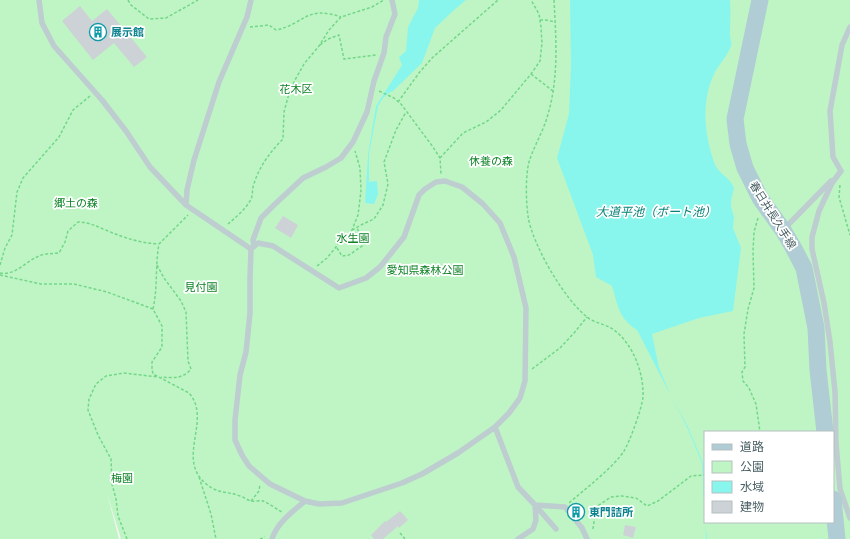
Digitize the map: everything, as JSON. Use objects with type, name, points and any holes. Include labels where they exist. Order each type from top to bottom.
[{"type":"main road","name":"春日井長久手線","points":[[760,0],[735,119],[738,144],[745,168],[760,198],[793,247],[804,268],[816,328],[818,370],[825,431]]},
{"type":"main road","points":[[834,509],[837,539]]},
{"type":"lane","points":[[39,0],[42,23],[54,46],[95,92],[126,131],[150,167],[193,211],[252,248]]},
{"type":"lane","points":[[186,205],[187,190],[194,160],[218,82],[247,17],[251,0]]},
{"type":"lane","points":[[252,248],[258,242],[273,246],[338,288],[366,278],[380,267],[404,237],[419,195],[425,189],[436,182],[445,181],[462,187],[483,204],[500,223],[514,257],[526,308],[526,377],[520,398],[495,428],[458,453],[422,474],[402,483],[342,503],[319,504],[305,501],[270,484],[249,466],[235,440],[235,420],[240,375],[246,352],[250,313],[250,278],[252,248],[253,240],[261,218],[265,214],[303,178],[341,158],[353,142],[367,112],[372,89],[384,53],[386,37],[394,14],[392,0]]},
{"type":"lane","points":[[841,171],[833,157],[830,111],[842,46],[850,27]]},
{"type":"lane","points":[[782,230],[841,171]]},
{"type":"lane","points":[[841,171],[832,183],[819,211],[812,237],[812,249],[820,283],[830,342],[835,392],[836,443],[840,488],[850,518]]},
{"type":"lane","points":[[495,428],[518,487],[556,529]]},
{"type":"lane","points":[[272,539],[273,534],[287,516],[305,501]]},
{"type":"lane","points":[[535,505],[565,507],[582,528],[587,539]]},
{"type":"lane","points":[[518,539],[533,529],[536,520],[535,505]]},
{"type":"path","points":[[128,0],[131,5],[149,19],[166,18],[198,0]]},
{"type":"path","points":[[222,230],[245,208],[252,198],[253,188],[263,165],[272,150],[283,139],[284,112],[288,97],[304,64],[319,46],[329,30],[341,17],[372,7],[385,0]]},
{"type":"path","points":[[398,102],[432,58],[498,0]]},
{"type":"path","points":[[440,158],[463,133],[486,122],[501,110],[540,61],[542,44],[540,20],[539,14],[531,0]]},
{"type":"path","points":[[554,0],[557,43],[553,91],[548,115],[529,160],[527,182],[528,216],[536,243],[545,261],[565,293],[587,317],[614,330],[626,343],[638,363],[642,380],[643,397],[633,430],[624,451],[610,467],[565,507]]},
{"type":"path","points":[[242,28],[269,25],[276,30],[283,29],[312,13],[324,13],[341,17]]},
{"type":"path","points":[[540,20],[555,22]]},
{"type":"path","points":[[319,46],[328,39],[339,36],[344,59],[384,53]]},
{"type":"path","points":[[531,74],[553,91]]},
{"type":"path","points":[[372,89],[394,98],[433,147],[440,158],[440,182]]},
{"type":"path","points":[[0,265],[5,248],[12,235],[17,192],[23,178],[59,137],[73,110],[95,92]]},
{"type":"path","points":[[352,230],[374,220],[383,204],[388,184],[384,162],[396,130],[406,112]]},
{"type":"path","points":[[309,268],[318,266],[336,247],[338,242],[345,238],[352,230],[358,215],[361,191],[360,168],[353,146]]},
{"type":"path","points":[[841,171],[839,197],[850,236]]},
{"type":"path","points":[[153,309],[157,294],[159,244],[193,211]]},
{"type":"path","points":[[758,220],[754,232],[754,288],[748,309],[744,334],[745,367],[742,372],[743,381],[749,388],[756,404],[760,431]]},
{"type":"path","points":[[0,274],[12,272],[38,256],[59,253],[65,242],[68,231],[78,222],[92,224],[132,240],[159,244]]},
{"type":"path","points":[[336,247],[342,256],[349,255],[364,244],[357,228]]},
{"type":"path","points":[[127,539],[118,516],[112,484],[110,458],[98,435],[88,410],[89,399],[96,384],[106,376],[124,373],[178,378],[187,374],[191,369],[188,361],[186,312],[181,301],[157,266]]},
{"type":"path","points":[[0,274],[41,284],[74,284],[107,292],[153,309],[162,326],[162,347],[152,362],[153,374],[189,393],[193,398],[196,406],[197,417],[196,433],[192,452],[195,471],[212,514],[216,539]]},
{"type":"path","points":[[526,377],[544,359],[560,348],[587,317]]},
{"type":"path","points":[[593,529],[596,507],[611,498],[622,496],[636,498],[647,506],[658,501],[691,476],[704,475]]},
{"type":"path","points":[[198,476],[205,483],[216,490],[240,496],[251,501],[263,501],[287,516]]},
{"type":"path","points":[[251,501],[259,491],[260,476]]},
{"type":"path","points":[[400,533],[405,539]]},
{"type":"green space","name":"愛知県森林公園","points":[[0,0],[850,0],[850,539],[121,539],[107,493],[119,539],[0,539]]},
{"type":"water","points":[[419,0],[466,0],[435,28],[422,63],[393,91],[383,98],[378,106],[369,154],[369,182],[377,181],[378,194],[374,204],[365,203],[368,155],[376,106],[402,65],[399,57],[406,51],[408,27],[418,8]]},
{"type":"water","name":"大道平池（ボート池）","points":[[570,0],[730,0],[731,46],[715,72],[711,83],[706,105],[706,128],[714,162],[734,188],[731,201],[734,217],[733,228],[741,248],[733,311],[699,318],[652,334],[659,368],[671,396],[637,330],[622,316],[612,286],[596,277],[593,255],[557,158],[569,114],[571,65]]},
{"type":"water","points":[[671,397],[688,427],[703,463],[704,498],[702,463],[687,427]]},
{"type":"building","name":"展示館","points":[[80,6],[92,21],[107,9],[147,57],[134,67],[114,43],[93,60],[62,21]]},
{"type":"building","points":[[283,216],[298,225],[291,238],[275,228]]},
{"type":"building","points":[[400,511],[408,520],[399,528],[398,526],[383,539],[374,539],[371,535],[385,521],[386,522]]},
{"type":"building","points":[[625,525],[636,527],[633,538],[623,535]]},
{"type":"place","name":"展示館","points":[[98,32]]},
{"type":"place","name":"東門詰所","points":[[576,512]]},
{"type":"park label","name":"花木区","points":[[296,89]]},
{"type":"park label","name":"休養の森","points":[[491,161]]},
{"type":"park label","name":"郷土の森","points":[[76,203]]},
{"type":"park label","name":"水生園","points":[[353,238]]},
{"type":"park label","name":"見付園","points":[[201,287]]},
{"type":"park label","name":"梅園","points":[[122,478]]}]
